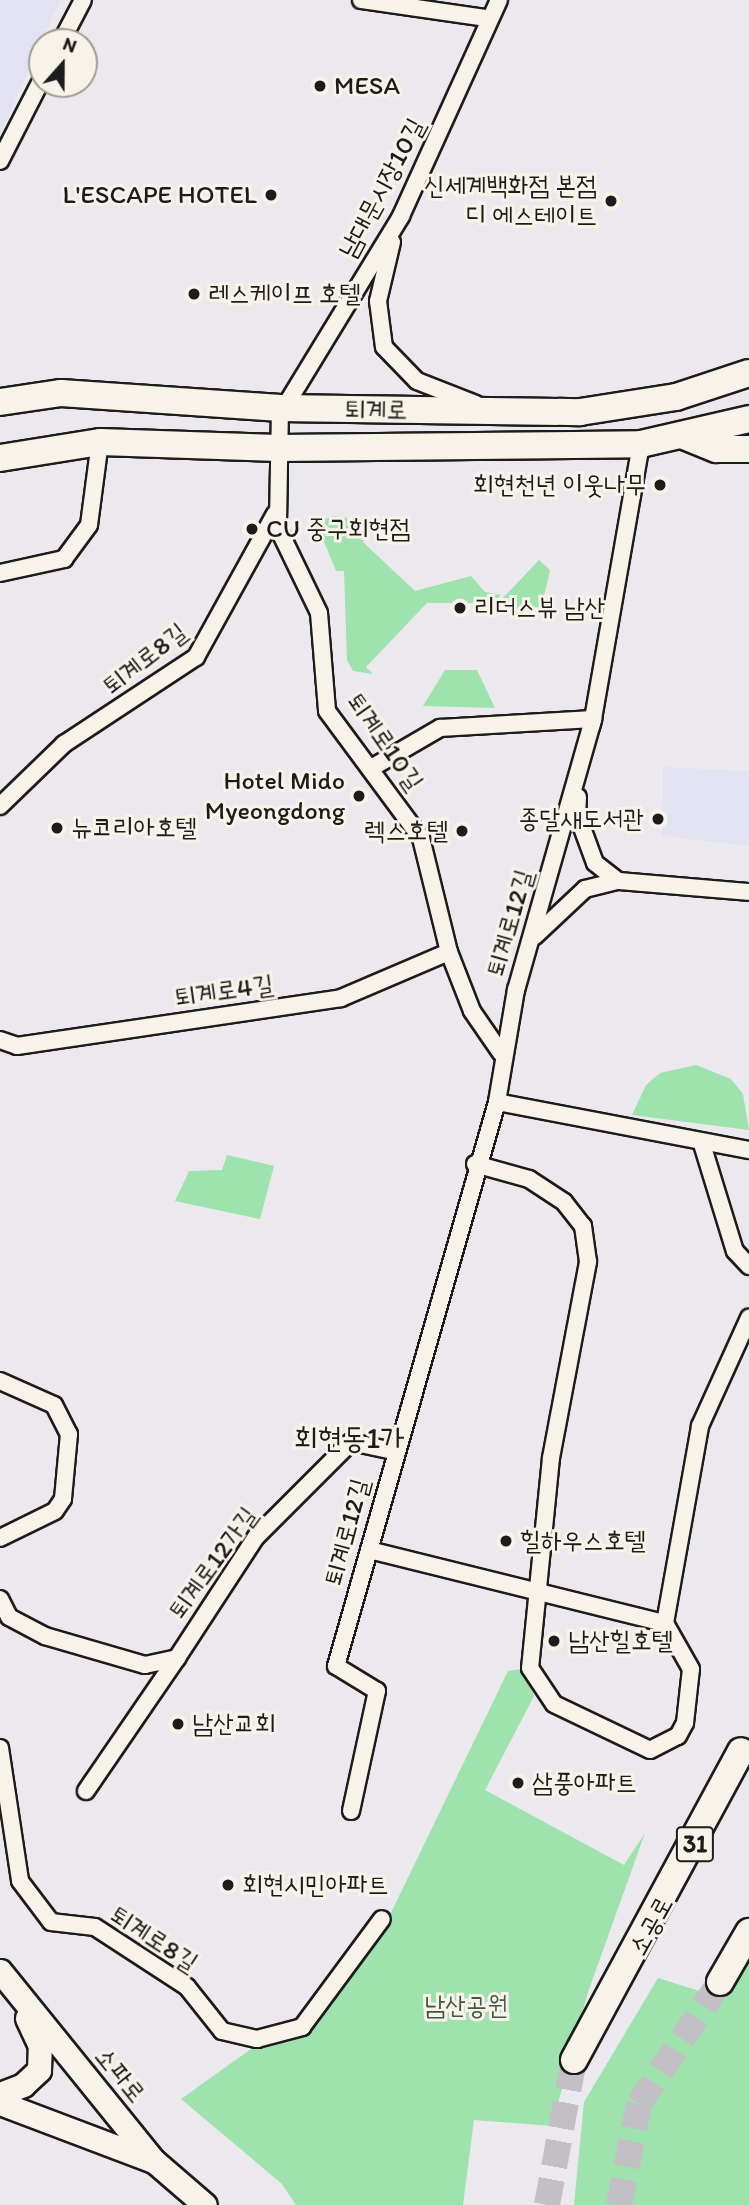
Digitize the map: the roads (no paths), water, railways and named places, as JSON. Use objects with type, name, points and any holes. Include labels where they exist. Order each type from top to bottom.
[{"type":"main road","name":"퇴계로","points":[[0,402],[61,393],[281,408],[580,412],[676,397],[749,373]]},
{"type":"main road","name":"퇴계로","points":[[0,458],[100,442],[278,448],[641,444],[749,419]]},
{"type":"main road","points":[[684,436],[717,449],[749,449]]},
{"type":"main road","name":"소공로","points":[[574,2060],[741,1751]]},
{"type":"main road","points":[[720,1982],[749,1932]]},
{"type":"main road","points":[[0,2094],[23,2085],[39,2070],[40,2046],[6,1979]]},
{"type":"main road","name":"소파로","points":[[6,1979],[154,2161],[205,2205]]},
{"type":"main road","points":[[0,2103],[154,2161]]},
{"type":"street","points":[[68,28],[83,0]]},
{"type":"street","points":[[361,0],[486,18]]},
{"type":"street","name":"남대문시장10길","points":[[281,408],[401,216],[486,18],[499,0]]},
{"type":"street","points":[[0,161],[32,98]]},
{"type":"street","points":[[401,216],[378,301],[384,347],[417,381],[500,412]]},
{"type":"street","name":"퇴계로10길","points":[[281,408],[275,514],[319,613],[327,710],[373,767],[421,838],[449,952],[472,1011],[501,1053]]},
{"type":"street","points":[[0,573],[64,559],[89,525],[100,442]]},
{"type":"street","name":"퇴계로12길","points":[[618,881],[595,863],[577,814],[641,444]]},
{"type":"street","name":"퇴계로8길","points":[[0,806],[64,744],[196,657],[275,514]]},
{"type":"street","points":[[373,767],[440,728],[593,719]]},
{"type":"street","name":"퇴계로12길","points":[[351,1811],[377,1691],[336,1666],[369,1550],[393,1451],[475,1164],[497,1102],[501,1053],[593,719]]},
{"type":"street","points":[[531,940],[585,889],[618,881],[749,892]]},
{"type":"street","name":"퇴계로4길","points":[[0,1040],[17,1046],[341,998],[449,952]]},
{"type":"street","points":[[497,1102],[702,1144],[749,1150]]},
{"type":"street","points":[[702,1144],[736,1251],[749,1266]]},
{"type":"street","points":[[475,1164],[529,1179],[564,1202],[583,1226],[586,1250],[534,1592],[530,1668],[554,1704],[650,1750],[678,1736],[688,1696],[691,1669],[665,1623],[700,1426],[749,1318]]},
{"type":"street","points":[[0,1381],[54,1405],[69,1434],[63,1499],[55,1511],[0,1538]]},
{"type":"street","name":"퇴계로12가길","points":[[86,1791],[256,1537],[351,1442],[393,1451]]},
{"type":"street","points":[[369,1550],[665,1623]]},
{"type":"street","name":"퇴계로12가길","points":[[0,1599],[9,1617],[45,1636],[145,1665],[177,1658]]},
{"type":"street","name":"퇴계로8길","points":[[0,1748],[20,1881],[51,1922],[95,1927],[187,1987],[222,2031],[257,2039],[302,2027],[382,1919]]},
{"type":"tunnel","points":[[619,2205],[639,2104],[720,1982]]},
{"type":"tunnel","points":[[547,2205],[574,2060]]},
{"type":"place","name":"MESA","points":[[320,86]]},
{"type":"place","name":"L'ESCAPE HOTEL","points":[[271,195]]},
{"type":"place","name":"신세계백화점 본점 디 에스테이트","points":[[611,201]]},
{"type":"place","name":"레스케이프 호텔","points":[[194,294]]},
{"type":"place","name":"회현천년 이웃나무","points":[[660,485]]},
{"type":"place","name":"CU 중구회현점","points":[[252,529]]},
{"type":"place","name":"리더스뷰 남산","points":[[460,608]]},
{"type":"place","name":"Hotel Mido Myeongdong","points":[[359,796]]},
{"type":"place","name":"종달새도서관","points":[[658,819]]},
{"type":"place","name":"뉴코리아호텔","points":[[57,828]]},
{"type":"place","name":"렉스호텔","points":[[462,831]]},
{"type":"place","name":"힐하우스호텔","points":[[506,1541]]},
{"type":"place","name":"남산힐호텔","points":[[554,1641]]},
{"type":"place","name":"남산교회","points":[[178,1724]]},
{"type":"place","name":"삼풍아파트","points":[[518,1783]]},
{"type":"place","name":"회현시민아파트","points":[[228,1885]]},
{"type":"district","name":"회현동1가","points":[[349,1438]]},
{"type":"park label","name":"남산공원","points":[[466,2006]]}]
